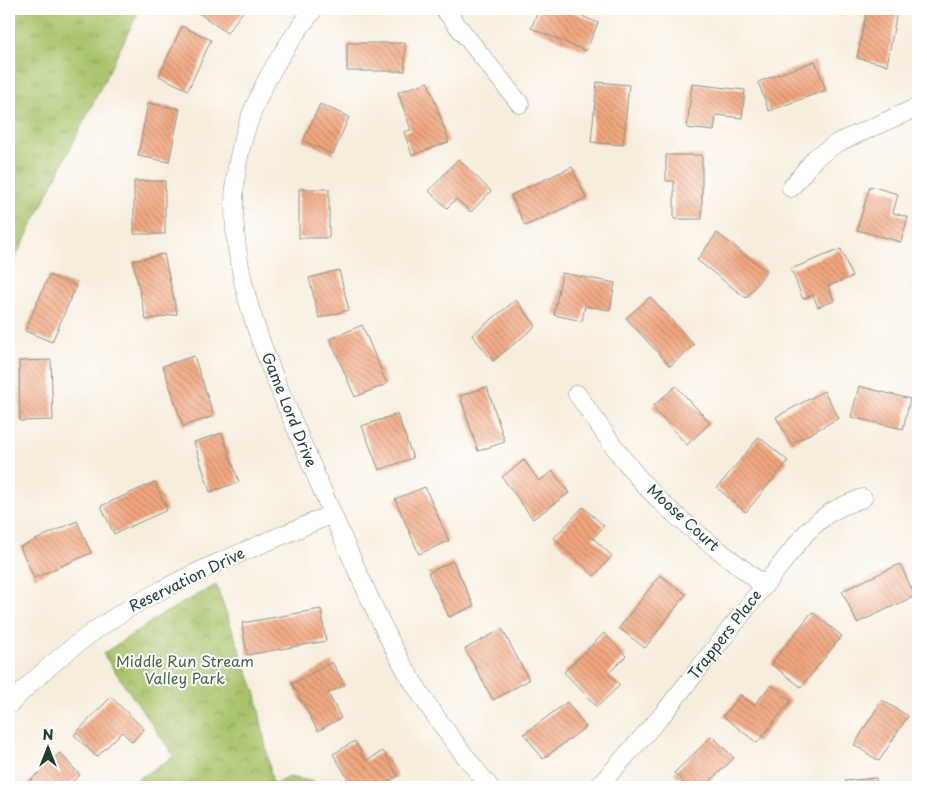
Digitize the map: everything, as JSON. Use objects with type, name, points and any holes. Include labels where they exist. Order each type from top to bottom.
[{"type":"street","name":"Game Lord Drive","points":[[314,9],[273,68],[251,114],[238,163],[235,207],[239,262],[252,316],[266,358],[332,514],[382,625],[406,671],[426,703],[460,751],[490,787]]},
{"type":"street","points":[[444,9],[520,104]]},
{"type":"street","points":[[791,188],[815,158],[837,143],[918,107]]},
{"type":"street","name":"Moose Court","points":[[577,394],[632,470],[658,500],[763,585]]},
{"type":"street","name":"Trappers Place","points":[[598,787],[663,714],[805,534],[820,519],[834,509],[863,498]]},
{"type":"street","name":"Reservation Drive","points":[[9,705],[56,660],[122,612],[189,576],[332,514]]},
{"type":"green space","points":[[9,9],[140,9],[9,271]]},
{"type":"green space","name":"Middle Run Stream Valley Park","points":[[216,585],[256,695],[273,785],[289,777],[315,782],[319,787],[126,787],[174,756],[103,654],[161,615]]},
{"type":"building","points":[[193,9],[242,9],[244,10],[227,33]]},
{"type":"building","points":[[539,9],[566,9],[598,23],[586,51],[531,28]]},
{"type":"building","points":[[828,9],[846,9],[842,16]]},
{"type":"building","points":[[867,9],[897,11],[887,65],[857,58]]},
{"type":"building","points":[[182,26],[211,40],[188,90],[159,76]]},
{"type":"building","points":[[347,43],[405,43],[405,71],[347,71]]},
{"type":"building","points":[[815,61],[826,90],[769,111],[758,82]]},
{"type":"building","points":[[428,82],[449,142],[412,155],[404,132],[411,130],[398,92]]},
{"type":"building","points":[[597,82],[629,85],[623,145],[591,142]]},
{"type":"building","points":[[692,84],[745,90],[742,118],[716,115],[714,131],[687,128]]},
{"type":"building","points":[[148,103],[180,109],[169,162],[138,156]]},
{"type":"building","points":[[320,104],[349,117],[333,154],[303,141]]},
{"type":"building","points":[[666,155],[702,155],[702,219],[674,219],[674,181],[666,181]]},
{"type":"building","points":[[458,159],[491,191],[471,212],[456,199],[447,208],[429,191]]},
{"type":"building","points":[[572,167],[586,198],[525,226],[511,195]]},
{"type":"building","points":[[134,181],[165,181],[165,234],[134,234]]},
{"type":"building","points":[[870,186],[898,194],[893,213],[908,217],[901,242],[857,230]]},
{"type":"building","points":[[299,189],[329,189],[329,238],[299,238]]},
{"type":"building","points":[[717,233],[767,271],[746,298],[697,260]]},
{"type":"building","points":[[841,249],[852,277],[828,286],[834,301],[818,307],[813,295],[803,299],[791,269]]},
{"type":"building","points":[[164,254],[177,314],[146,320],[133,261]]},
{"type":"building","points":[[339,270],[349,310],[319,318],[309,278]]},
{"type":"building","points":[[562,273],[615,283],[610,310],[585,306],[582,321],[554,315]]},
{"type":"building","points":[[49,275],[76,286],[52,342],[25,331]]},
{"type":"building","points":[[650,297],[694,345],[670,366],[626,318]]},
{"type":"building","points":[[516,300],[536,326],[493,361],[472,335]]},
{"type":"building","points":[[362,325],[387,384],[355,397],[330,339]]},
{"type":"building","points":[[194,356],[214,416],[183,426],[163,366]]},
{"type":"building","points":[[51,360],[53,420],[20,421],[19,361]]},
{"type":"building","points":[[676,386],[710,423],[687,445],[652,407]]},
{"type":"building","points":[[859,386],[910,399],[903,429],[851,417]]},
{"type":"building","points":[[487,387],[505,442],[478,451],[460,396]]},
{"type":"building","points":[[824,391],[839,418],[791,444],[776,417]]},
{"type":"building","points":[[397,414],[413,458],[379,470],[362,426]]},
{"type":"building","points":[[222,433],[239,482],[210,492],[194,442]]},
{"type":"building","points":[[759,437],[788,461],[746,512],[717,488]]},
{"type":"building","points":[[524,460],[539,481],[553,471],[569,493],[533,519],[502,477]]},
{"type":"building","points":[[155,482],[167,510],[114,534],[101,506]]},
{"type":"building","points":[[425,487],[449,541],[419,554],[395,499]]},
{"type":"building","points":[[583,507],[604,526],[593,538],[612,556],[594,576],[554,538]]},
{"type":"building","points":[[77,521],[91,553],[34,578],[20,547]]},
{"type":"building","points":[[453,561],[474,606],[449,617],[428,573]]},
{"type":"building","points":[[900,564],[915,596],[857,623],[842,591]]},
{"type":"building","points":[[660,575],[686,594],[645,648],[619,628]]},
{"type":"building","points":[[321,609],[326,641],[247,655],[242,623]]},
{"type":"building","points":[[812,612],[842,636],[801,687],[771,664]]},
{"type":"building","points":[[502,629],[529,680],[493,700],[465,649]]},
{"type":"building","points":[[604,633],[626,656],[608,674],[620,685],[597,707],[564,672]]},
{"type":"building","points":[[332,662],[345,685],[328,693],[341,718],[318,731],[292,684]]},
{"type":"building","points":[[771,685],[791,701],[757,743],[723,716],[741,695],[754,705]]},
{"type":"building","points":[[111,697],[144,729],[132,742],[122,732],[97,757],[74,735]]},
{"type":"building","points":[[882,700],[908,716],[879,761],[854,745]]},
{"type":"building","points":[[567,702],[586,727],[543,759],[524,734]]},
{"type":"building","points":[[712,736],[734,758],[704,787],[689,787],[674,773]]},
{"type":"building","points":[[355,741],[366,761],[383,751],[398,776],[378,787],[353,787],[333,754]]},
{"type":"building","points":[[60,753],[80,775],[66,787],[23,787]]},
{"type":"building","points":[[876,778],[877,787],[846,787],[845,781]]}]
